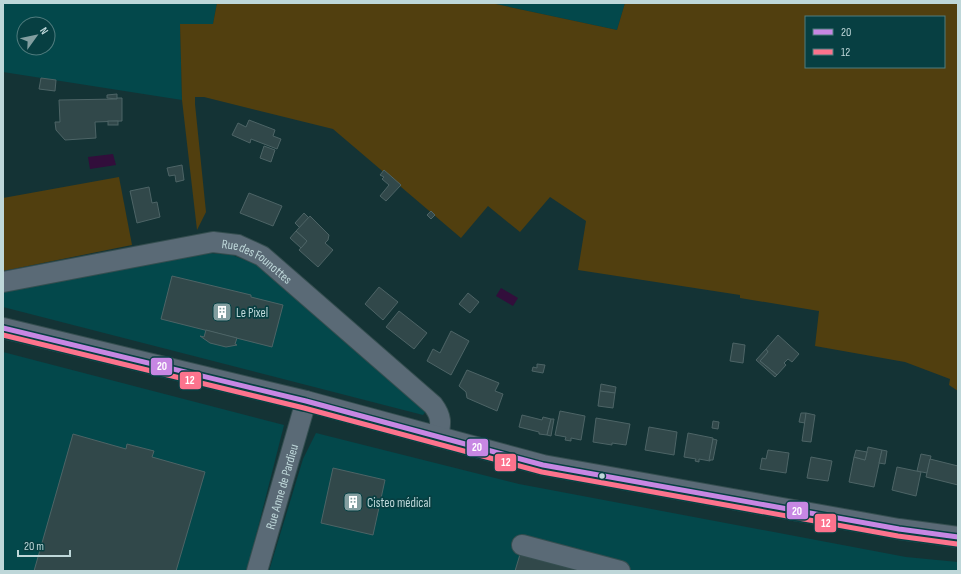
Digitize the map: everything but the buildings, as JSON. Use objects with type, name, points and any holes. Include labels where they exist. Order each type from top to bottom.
[{"type":"street","name":"Rue des Founottes","points":[[3,282],[213,242],[238,246],[262,256],[433,405],[439,413],[441,421],[438,437]]},
{"type":"street","points":[[3,328],[306,401],[543,465],[891,528],[958,537]]},
{"type":"street","name":"Rue Anne de Pardieu","points":[[257,571],[306,401]]},
{"type":"street","points":[[522,545],[620,571]]},
{"type":"shaded area","points":[[3,3],[217,3],[213,24],[180,24],[182,100],[3,72]]},
{"type":"shaded area","points":[[217,3],[491,3],[617,30],[625,3],[958,3],[958,391],[949,385],[950,379],[905,362],[815,346],[819,311],[740,298],[740,295],[578,270],[586,221],[550,197],[520,232],[488,206],[461,238],[333,129],[204,97],[195,97],[206,212],[197,230],[182,100],[180,24],[213,24]]},
{"type":"shaded area","points":[[491,3],[625,3],[617,30]]},
{"type":"shaded area","points":[[113,154],[116,165],[90,169],[88,157]]},
{"type":"shaded area","points":[[119,177],[132,245],[3,271],[3,198]]},
{"type":"shaded area","points":[[208,253],[232,255],[266,270],[427,410],[423,415],[3,307],[3,292],[195,254]]},
{"type":"shaded area","points":[[501,288],[518,298],[513,306],[496,296]]},
{"type":"shaded area","points":[[3,352],[284,425],[247,571],[3,571]]},
{"type":"shaded area","points":[[316,433],[519,484],[906,557],[958,562],[958,571],[269,571],[303,459]]},
{"type":"transit line","name":"20","points":[[3,328],[306,401],[543,465],[899,529],[958,537]]},
{"type":"transit line","name":"12","points":[[3,335],[304,408],[542,472],[898,536],[957,544]]},
{"type":"place","name":"Le Pixel","points":[[222,312]]},
{"type":"place","name":"Cisteo médical","points":[[353,502]]}]
